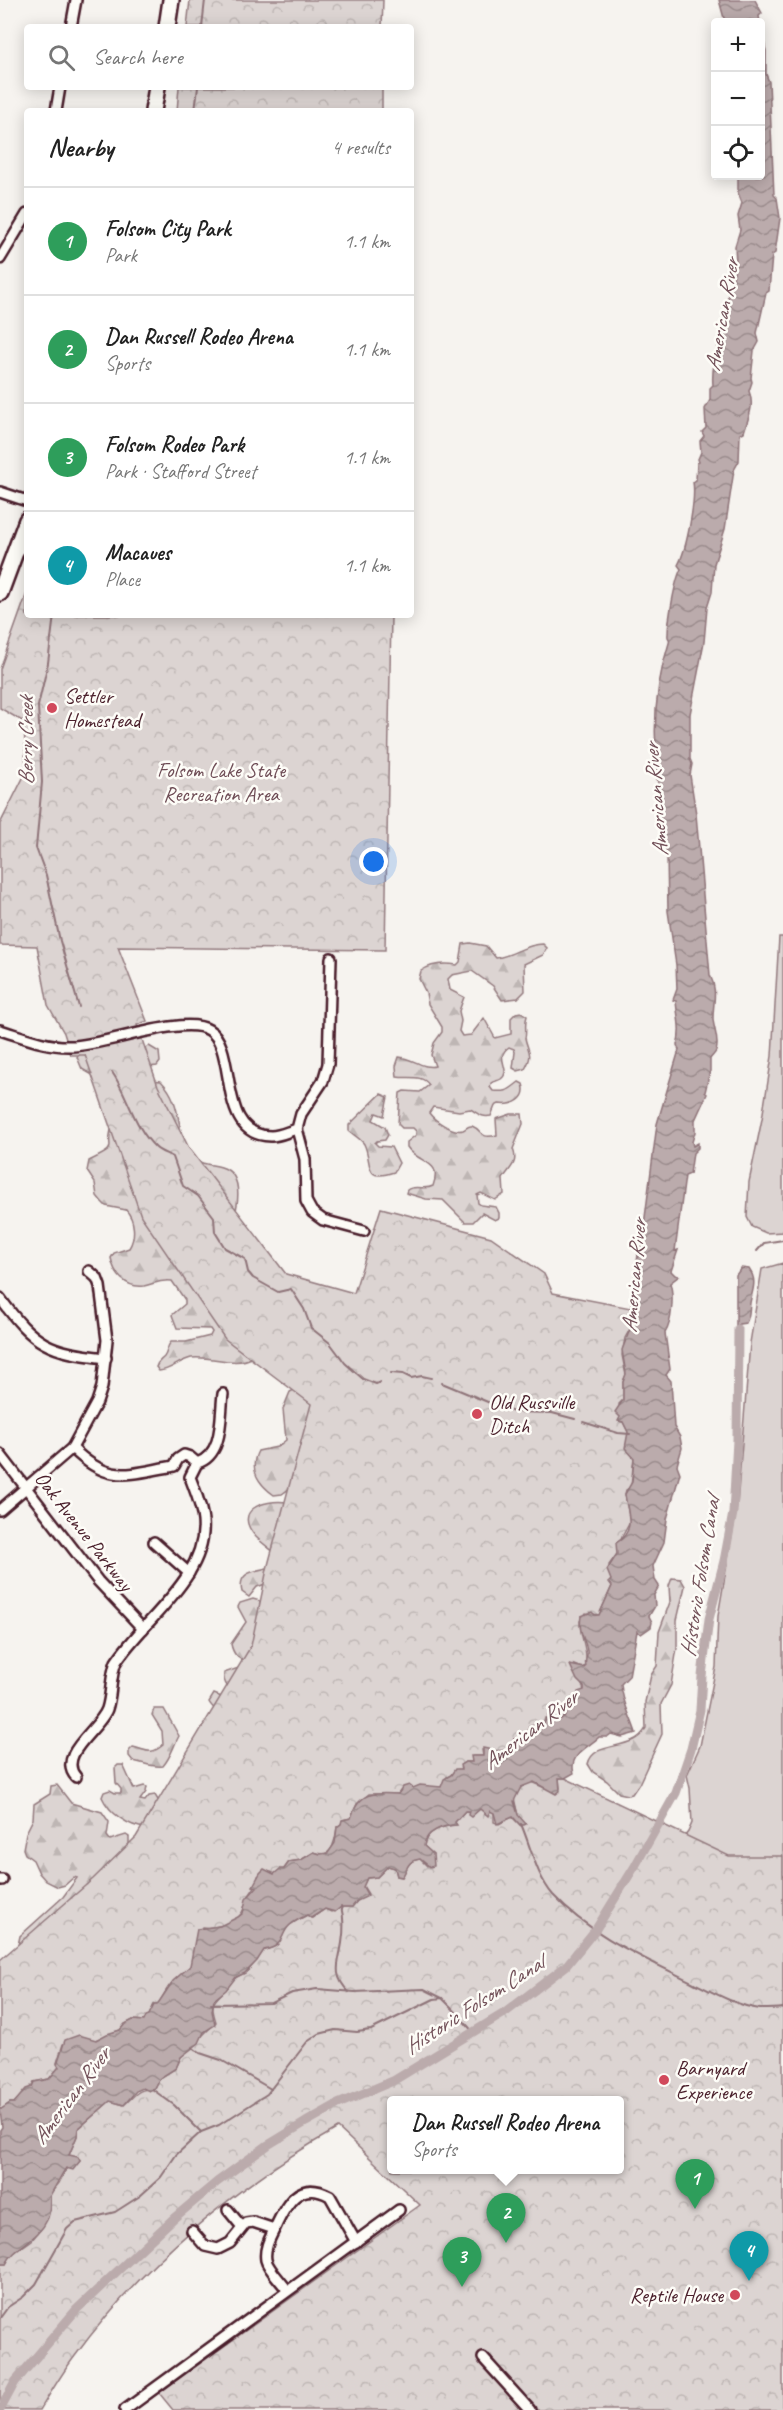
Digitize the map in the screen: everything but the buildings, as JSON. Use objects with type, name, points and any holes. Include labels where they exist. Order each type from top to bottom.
[{"type":"main road","points":[[167,24],[171,0]]},
{"type":"main road","points":[[154,108],[156,90]]},
{"type":"main road","points":[[0,593],[24,528]]},
{"type":"street","points":[[72,24],[76,0]]},
{"type":"street","points":[[56,108],[60,90]]},
{"type":"street","points":[[0,257],[24,219]]},
{"type":"street","points":[[0,492],[24,500]]},
{"type":"street","points":[[331,958],[328,1064],[323,1081],[301,1114],[297,1129],[305,1159],[306,1201],[312,1212],[323,1220],[364,1231]]},
{"type":"street","points":[[0,1030],[45,1043],[69,1047],[172,1027],[207,1028],[215,1034],[218,1041],[236,1112],[246,1126],[260,1134],[270,1136],[297,1129]]},
{"type":"street","points":[[0,1510],[72,1448],[97,1402],[102,1387],[106,1358],[106,1323],[100,1286],[97,1278],[89,1271]]},
{"type":"street","points":[[0,1298],[27,1332],[49,1347],[75,1355],[106,1358]]},
{"type":"street","points":[[76,1777],[71,1765],[73,1753],[105,1713],[116,1662],[198,1560],[204,1523],[190,1477],[197,1463],[208,1458],[216,1448],[223,1394]]},
{"type":"street","points":[[72,1448],[84,1460],[106,1473],[130,1473],[174,1466]]},
{"type":"street","name":"Oak Avenue Parkway","points":[[0,1454],[98,1581],[143,1629]]},
{"type":"street","points":[[174,1466],[178,1458],[184,1455],[197,1463]]},
{"type":"street","points":[[174,1466],[177,1471],[190,1477]]},
{"type":"street","points":[[154,1542],[189,1573]]},
{"type":"street","points":[[288,2290],[266,2261],[267,2243],[292,2198],[303,2192],[324,2193],[333,2199],[356,2242]]},
{"type":"street","points":[[228,2210],[242,2227]]},
{"type":"street","points":[[125,2410],[399,2210]]},
{"type":"street","points":[[192,2231],[205,2246],[218,2249],[230,2243],[246,2223],[252,2222],[274,2229]]},
{"type":"street","points":[[483,2358],[530,2410]]},
{"type":"green space","points":[[190,0],[383,0],[382,24],[187,24]]},
{"type":"green space","points":[[179,90],[382,90],[382,108],[177,108]]},
{"type":"green space","name":"Folsom Lake State Recreation Area","points":[[24,601],[24,618],[391,618],[385,950],[118,947],[147,1021],[137,1025],[158,1086],[189,1148],[286,1274],[354,1293],[381,1208],[491,1237],[544,1274],[553,1293],[631,1308],[630,1329],[625,1338],[622,1355],[626,1375],[623,1382],[623,1400],[619,1404],[621,1417],[619,1421],[623,1422],[628,1432],[629,1452],[634,1457],[631,1487],[626,1490],[625,1494],[630,1522],[617,1554],[609,1565],[612,1586],[599,1615],[586,1613],[580,1621],[586,1666],[581,1668],[574,1665],[584,1690],[572,1708],[558,1721],[545,1718],[543,1725],[529,1727],[529,1736],[514,1739],[511,1745],[504,1750],[482,1750],[483,1756],[473,1756],[473,1762],[465,1762],[461,1765],[461,1769],[455,1770],[447,1777],[441,1787],[413,1788],[398,1794],[369,1794],[357,1804],[351,1818],[343,1820],[337,1827],[334,1843],[329,1851],[320,1854],[314,1852],[301,1860],[289,1862],[284,1869],[275,1874],[271,1872],[258,1876],[256,1885],[238,1918],[223,1925],[202,1927],[197,1937],[190,1966],[171,1984],[144,2021],[133,2020],[120,2030],[95,2040],[85,2038],[63,2044],[57,2063],[59,2067],[49,2079],[34,2082],[14,2103],[0,2110],[0,1960],[93,1879],[136,1837],[251,1646],[267,1569],[311,1404],[225,1339],[141,1216],[85,1055],[71,1055],[64,1033],[48,1005],[37,946],[0,945],[0,824],[26,772],[24,722],[0,708],[0,669]]},
{"type":"green space","points":[[779,937],[783,937],[783,1232],[766,1233],[752,1227],[747,1217],[749,1182],[772,1056]]},
{"type":"green space","points":[[463,944],[486,946],[496,958],[537,945],[543,944],[547,948],[543,955],[524,964],[525,991],[518,998],[502,1000],[493,986],[472,971],[452,975],[448,979],[450,990],[464,997],[459,1011],[461,1021],[459,1031],[462,1036],[471,1035],[484,1018],[495,1038],[511,1034],[511,1018],[521,1012],[527,1016],[525,1038],[530,1053],[525,1069],[518,1071],[513,1068],[514,1049],[509,1047],[503,1055],[504,1075],[501,1079],[491,1083],[490,1087],[493,1091],[505,1091],[519,1082],[523,1084],[523,1094],[514,1103],[495,1106],[491,1116],[482,1116],[470,1109],[459,1111],[433,1107],[429,1113],[449,1128],[463,1130],[472,1126],[487,1136],[497,1135],[496,1119],[511,1114],[522,1114],[523,1124],[513,1149],[514,1162],[503,1179],[504,1194],[495,1200],[481,1193],[477,1195],[478,1203],[481,1205],[496,1207],[499,1218],[495,1220],[482,1213],[473,1222],[465,1222],[443,1200],[426,1199],[406,1193],[410,1188],[433,1186],[435,1171],[407,1147],[407,1142],[416,1135],[416,1131],[413,1128],[402,1128],[398,1124],[400,1093],[420,1092],[429,1085],[419,1078],[397,1077],[396,1066],[399,1057],[426,1066],[435,1066],[431,1055],[434,1043],[442,1032],[442,1027],[428,1004],[426,993],[419,979],[421,971],[439,964],[457,965],[460,962]]},
{"type":"green space","points":[[149,1046],[159,1052],[160,1062],[157,1066],[149,1067],[152,1080],[161,1081],[173,1100],[186,1148],[195,1159],[221,1167],[233,1175],[238,1194],[235,1215],[284,1277],[330,1301],[297,1483],[282,1494],[274,1495],[264,1486],[257,1476],[254,1464],[258,1451],[277,1447],[286,1440],[283,1409],[290,1392],[298,1388],[253,1357],[238,1361],[191,1358],[159,1371],[156,1367],[158,1362],[165,1355],[171,1342],[186,1342],[210,1336],[212,1332],[210,1329],[177,1328],[172,1315],[185,1304],[185,1300],[172,1281],[161,1281],[144,1286],[131,1285],[122,1279],[112,1264],[111,1258],[114,1253],[129,1248],[134,1234],[133,1224],[126,1210],[106,1206],[102,1202],[97,1196],[95,1183],[87,1171],[89,1161],[109,1149],[113,1124],[96,1077],[82,1069],[77,1057],[84,1051],[139,1051]]},
{"type":"green space","points":[[381,1094],[388,1097],[384,1116],[376,1113],[373,1120],[385,1127],[388,1135],[385,1140],[375,1143],[378,1146],[391,1147],[399,1163],[394,1172],[377,1175],[370,1169],[364,1144],[349,1131],[349,1125]]},
{"type":"green space","points":[[783,1263],[783,1990],[637,1897],[688,1832],[692,1823],[687,1775],[700,1746],[716,1667],[718,1616],[737,1506],[750,1343],[762,1269]]},
{"type":"green space","points":[[327,1491],[332,1491],[336,1500],[327,1518],[326,1526],[337,1554],[334,1562],[327,1570],[322,1592],[319,1593],[309,1588],[304,1589],[303,1594],[307,1605],[298,1614],[286,1617],[284,1622],[289,1632],[301,1635],[299,1650],[289,1662],[277,1664],[275,1676],[259,1693],[258,1709],[253,1711],[249,1708],[247,1696],[243,1697],[245,1730],[237,1748],[229,1749],[222,1737],[225,1728],[224,1720],[209,1702],[214,1694],[224,1698],[233,1697],[234,1692],[226,1684],[224,1673],[244,1666],[252,1674],[255,1673],[254,1668],[240,1659],[232,1649],[231,1644],[246,1622],[238,1607],[240,1603],[253,1599],[277,1606],[282,1600],[282,1589],[276,1580],[257,1587],[249,1597],[242,1592],[241,1585],[245,1576],[254,1571],[272,1567],[275,1553],[249,1528],[247,1520],[249,1513],[253,1508],[269,1502],[287,1502],[291,1514],[294,1515],[309,1508]]},
{"type":"green space","points":[[672,1578],[681,1579],[685,1586],[677,1620],[677,1648],[671,1685],[661,1704],[662,1734],[632,1794],[619,1793],[593,1772],[588,1764],[598,1751],[632,1741],[646,1728],[645,1702],[651,1675],[657,1666],[659,1632],[670,1602],[669,1586]]},
{"type":"green space","points":[[154,1709],[164,1709],[179,1736],[163,1766],[152,1766],[133,1761],[129,1756],[129,1751],[133,1747],[151,1751],[163,1745],[162,1731],[152,1715]]},
{"type":"green space","points":[[123,1765],[134,1789],[147,1787],[140,1800],[145,1801],[149,1796],[155,1795],[161,1805],[146,1828],[133,1825],[120,1818],[109,1808],[102,1797],[104,1792],[110,1790],[121,1793],[116,1783],[115,1768]]},
{"type":"green space","points":[[559,1778],[565,1778],[729,1856],[783,1856],[783,2410],[173,2410],[159,2393],[420,2205],[338,2128],[264,2174],[195,2228],[162,2258],[102,2322],[70,2362],[40,2410],[0,2410],[0,2264],[6,2264],[11,2255],[32,2240],[43,2226],[50,2211],[50,2194],[67,2168],[75,2166],[80,2161],[69,2155],[78,2129],[110,2101],[124,2105],[140,2091],[155,2088],[160,2078],[176,2068],[181,2057],[216,2022],[213,2004],[217,1998],[233,1980],[249,1970],[264,1950],[276,1946],[292,1924],[307,1915],[312,1918],[325,1909],[331,1912],[342,1907],[352,1907],[368,1894],[363,1886],[367,1878],[377,1877],[388,1866],[395,1868],[397,1876],[402,1877],[409,1864],[415,1860],[420,1859],[427,1866],[433,1854],[424,1846],[425,1841],[431,1833],[440,1828],[456,1825],[455,1822],[465,1811],[475,1813],[480,1809],[488,1815],[490,1810],[494,1813],[494,1822],[499,1824],[512,1817],[520,1825],[514,1798],[521,1787],[531,1782],[545,1788],[560,1788]]},
{"type":"green space","points":[[57,1785],[71,1803],[102,1812],[109,1822],[107,1836],[110,1840],[126,1835],[129,1837],[129,1848],[17,1950],[20,1936],[63,1897],[77,1878],[74,1877],[65,1885],[58,1887],[46,1881],[23,1849],[26,1833],[33,1819],[34,1804],[50,1794],[51,1786]]},
{"type":"water","points":[[719,0],[755,0],[762,13],[759,18],[724,18]]},
{"type":"water","name":"American River","points":[[765,46],[766,74],[769,82],[774,195],[777,198],[780,218],[775,253],[772,255],[769,291],[766,293],[757,333],[759,342],[754,351],[752,382],[749,391],[750,412],[744,432],[740,434],[739,461],[734,470],[725,529],[714,564],[704,642],[690,714],[692,764],[690,775],[696,814],[710,975],[714,991],[713,1018],[717,1047],[710,1059],[705,1092],[707,1094],[695,1120],[692,1142],[693,1146],[698,1143],[698,1148],[693,1153],[690,1174],[685,1176],[675,1251],[678,1250],[671,1271],[679,1276],[670,1283],[672,1309],[665,1333],[670,1369],[666,1375],[671,1381],[674,1427],[680,1437],[682,1448],[677,1465],[680,1473],[667,1519],[664,1542],[653,1566],[655,1580],[659,1586],[654,1595],[655,1606],[649,1616],[652,1622],[651,1627],[641,1634],[637,1631],[629,1676],[621,1684],[636,1733],[622,1737],[611,1734],[607,1737],[599,1737],[577,1756],[574,1761],[574,1773],[565,1778],[559,1778],[560,1791],[556,1794],[534,1782],[521,1787],[514,1801],[518,1815],[526,1824],[520,1825],[513,1817],[497,1824],[494,1813],[490,1811],[488,1816],[480,1809],[471,1817],[468,1815],[469,1811],[465,1811],[455,1822],[457,1825],[436,1830],[425,1841],[424,1846],[433,1854],[434,1866],[430,1867],[420,1859],[415,1860],[410,1863],[402,1877],[397,1876],[395,1868],[388,1866],[377,1877],[367,1878],[363,1887],[368,1896],[357,1901],[352,1907],[341,1907],[335,1912],[325,1909],[311,1918],[307,1915],[290,1925],[276,1946],[264,1950],[245,1973],[236,1977],[214,2000],[212,2011],[215,2025],[204,2032],[199,2043],[181,2057],[176,2068],[160,2078],[155,2088],[149,2091],[143,2088],[136,2091],[124,2105],[110,2101],[78,2129],[69,2155],[78,2157],[80,2161],[73,2170],[66,2168],[57,2183],[50,2196],[49,2214],[43,2227],[6,2264],[0,2264],[0,2130],[2,2127],[0,2110],[14,2103],[26,2089],[32,2087],[34,2082],[49,2079],[59,2067],[57,2064],[65,2040],[79,2035],[96,2040],[120,2030],[133,2020],[144,2021],[173,1981],[190,1966],[197,1929],[220,1926],[243,1913],[246,1899],[257,1887],[253,1886],[264,1869],[274,1874],[284,1869],[289,1862],[301,1860],[314,1852],[328,1853],[335,1843],[337,1827],[342,1820],[351,1818],[354,1809],[363,1798],[381,1793],[398,1794],[403,1787],[409,1785],[413,1788],[420,1785],[441,1787],[444,1779],[455,1769],[461,1769],[460,1765],[465,1762],[472,1762],[471,1756],[483,1756],[483,1748],[505,1750],[514,1739],[528,1736],[529,1727],[543,1725],[548,1716],[558,1721],[564,1717],[579,1697],[578,1692],[584,1690],[570,1665],[584,1668],[586,1666],[587,1651],[581,1631],[581,1616],[592,1612],[599,1615],[612,1586],[607,1570],[617,1554],[616,1543],[627,1533],[629,1527],[625,1494],[632,1482],[634,1458],[625,1448],[628,1432],[623,1422],[618,1421],[620,1417],[615,1412],[623,1400],[623,1382],[626,1374],[622,1350],[630,1329],[657,1124],[679,1050],[677,1045],[679,1023],[676,1001],[673,1000],[677,989],[668,911],[667,855],[660,821],[659,785],[656,776],[658,773],[655,739],[656,707],[669,641],[668,628],[672,601],[681,569],[678,565],[685,548],[690,524],[693,482],[696,480],[697,463],[701,452],[700,441],[704,436],[702,432],[706,428],[705,409],[710,400],[714,362],[724,325],[729,285],[732,284],[736,262],[735,246],[740,230],[738,216],[742,203],[738,193],[738,180],[765,180]]},
{"type":"water","points":[[741,1268],[749,1269],[752,1273],[754,1286],[746,1323],[739,1324],[736,1329],[736,1275]]},
{"type":"waterway","name":"Berry Creek","points":[[202,24],[205,0]]},
{"type":"waterway","name":"Berry Creek","points":[[195,108],[198,90]]},
{"type":"waterway","name":"Berry Creek","points":[[54,618],[48,663],[38,706],[42,782],[36,848],[46,875],[60,941],[79,1007]]},
{"type":"waterway","points":[[112,1072],[148,1140],[160,1151],[173,1157],[183,1186],[198,1196],[214,1217],[215,1232],[225,1248],[245,1259],[248,1272],[253,1278],[278,1292],[291,1289],[304,1309],[311,1328],[330,1343],[345,1363],[363,1379],[376,1384],[380,1382]]},
{"type":"waterway","points":[[757,1251],[764,1243],[783,1240]]},
{"type":"waterway","name":"Historic Folsom Canal","points":[[0,2410],[15,2382],[77,2309],[174,2218],[217,2182],[268,2145],[306,2122],[338,2104],[393,2081],[506,2012],[566,1966],[596,1929],[676,1793],[691,1749],[700,1710],[709,1619],[724,1561],[733,1513],[737,1440],[738,1329]]},
{"type":"waterway","points":[[391,1373],[403,1374],[411,1378],[422,1376],[431,1378]]},
{"type":"waterway","points":[[442,1383],[507,1410],[552,1413],[575,1419]]},
{"type":"waterway","points":[[583,1422],[618,1433],[630,1434]]},
{"type":"waterway","points":[[521,1824],[538,1870],[547,1887],[568,1909],[601,1934],[742,2005],[760,2009],[783,2008]]},
{"type":"waterway","points":[[341,1906],[343,1929],[338,1974],[343,1986],[349,1992]]},
{"type":"waterway","points":[[211,2004],[271,2003],[292,1993],[317,1989],[355,1992],[424,1989],[442,1998]]},
{"type":"waterway","points":[[0,2318],[8,2307],[36,2284],[67,2229],[75,2222],[115,2212],[140,2196],[161,2177],[176,2155],[201,2132],[219,2125],[267,2094],[307,2042],[319,2034],[335,2030],[357,2032],[371,2030],[434,1999],[442,1998],[456,2012]]},
{"type":"waterway","points":[[461,2018],[474,2033]]},
{"type":"waterway","points":[[192,2047],[200,2053],[221,2060],[271,2089]]},
{"type":"waterway","points":[[152,2089],[174,2105],[201,2132]]},
{"type":"place","name":"Settler Homestead","points":[[52,708]]},
{"type":"place","name":"Old Russville Ditch","points":[[477,1414]]},
{"type":"place","name":"Barnyard Experience","points":[[664,2080]]},
{"type":"place","name":"Folsom City Park","points":[[695,2209]]},
{"type":"place","name":"Dan Russell Rodeo Arena","points":[[506,2243]]},
{"type":"place","name":"Macaues","points":[[749,2281]]},
{"type":"place","name":"Folsom Rodeo Park","points":[[462,2287]]},
{"type":"place","name":"Reptile House","points":[[735,2295]]}]
